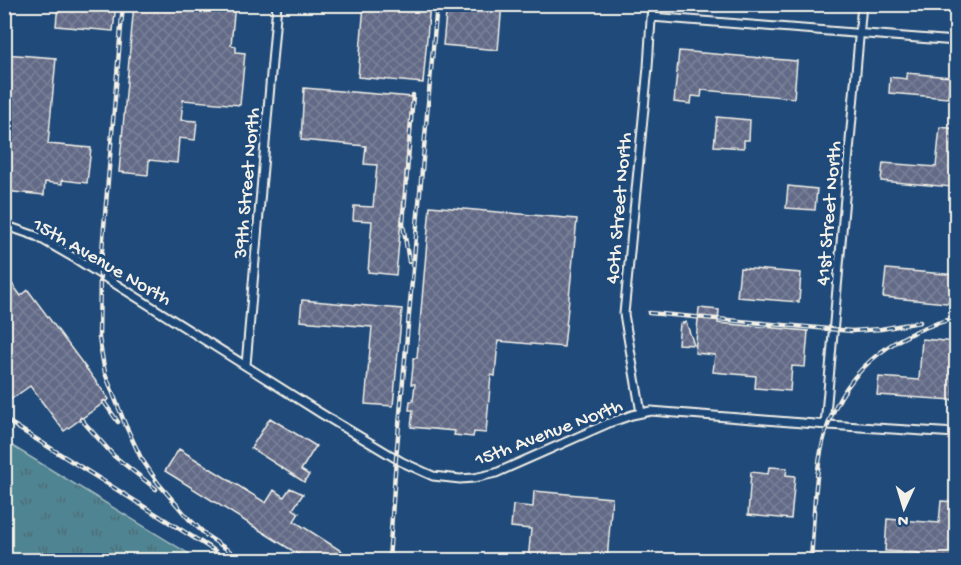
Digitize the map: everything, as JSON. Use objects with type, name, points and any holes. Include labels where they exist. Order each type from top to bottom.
[{"type":"street","name":"39th Street North","points":[[246,365],[277,4]]},
{"type":"street","name":"40th Street North","points":[[641,413],[624,314],[652,4]]},
{"type":"street","name":"41st Street North","points":[[825,425],[862,4]]},
{"type":"street","points":[[651,17],[957,41]]},
{"type":"street","name":"15th Avenue North","points":[[4,225],[36,236],[76,259],[402,462],[417,470],[446,478],[474,478],[496,472],[609,423],[651,411],[957,433]]},
{"type":"green space","points":[[4,441],[191,555],[190,560],[5,560]]},
{"type":"building","points":[[58,4],[116,4],[113,31],[56,26]]},
{"type":"building","points":[[134,4],[235,4],[231,45],[236,46],[236,52],[245,53],[240,105],[183,100],[181,120],[197,121],[195,140],[179,138],[177,163],[149,160],[148,175],[119,172]]},
{"type":"building","points":[[364,4],[430,4],[423,83],[358,77]]},
{"type":"building","points":[[447,4],[502,4],[498,50],[443,45]]},
{"type":"building","points":[[679,51],[797,61],[794,98],[702,90],[701,97],[692,96],[691,104],[674,102]]},
{"type":"building","points":[[4,54],[56,58],[48,144],[91,148],[87,183],[62,180],[62,184],[45,182],[44,195],[4,191]]},
{"type":"building","points":[[907,73],[950,77],[948,98],[889,93],[890,77],[907,79]]},
{"type":"building","points":[[304,88],[412,97],[396,275],[368,272],[372,221],[353,220],[354,206],[373,207],[377,165],[364,164],[366,146],[301,140]]},
{"type":"building","points":[[717,117],[750,120],[749,140],[744,140],[744,148],[714,146]]},
{"type":"building","points":[[940,127],[957,129],[953,187],[881,181],[883,163],[936,167]]},
{"type":"building","points":[[788,186],[817,189],[815,210],[786,208]]},
{"type":"building","points":[[430,206],[577,219],[564,347],[498,341],[495,376],[491,375],[486,433],[474,432],[473,437],[454,435],[455,431],[411,427],[413,410],[409,410],[410,401],[413,401],[415,384],[411,384],[413,358],[417,358]]},
{"type":"building","points":[[740,268],[801,273],[799,302],[737,297]]},
{"type":"building","points":[[886,269],[957,275],[957,304],[883,297]]},
{"type":"building","points":[[4,273],[21,296],[28,290],[109,399],[64,431],[30,386],[10,400],[4,392]]},
{"type":"building","points":[[302,300],[402,309],[393,406],[365,404],[372,327],[300,321]]},
{"type":"building","points":[[699,308],[719,310],[718,323],[808,331],[805,367],[792,366],[790,391],[755,388],[756,376],[713,372],[715,355],[695,353]]},
{"type":"building","points":[[686,322],[694,345],[678,344],[680,324]]},
{"type":"building","points":[[922,339],[957,342],[954,400],[877,395],[879,377],[919,380]]},
{"type":"building","points":[[270,418],[316,446],[301,470],[309,475],[304,482],[251,448]]},
{"type":"building","points":[[179,449],[266,503],[274,490],[284,497],[290,488],[303,494],[293,509],[299,513],[294,521],[357,561],[309,561],[165,471]]},
{"type":"building","points":[[769,467],[787,468],[786,475],[795,476],[791,519],[748,515],[751,472],[768,474]]},
{"type":"building","points":[[534,491],[612,498],[607,561],[528,561],[531,529],[511,527],[513,505],[533,507]]},
{"type":"building","points":[[941,501],[957,502],[957,561],[919,561],[919,553],[885,551],[887,519],[939,523]]},
{"type":"railway","points":[[123,4],[100,274],[99,338],[105,373],[141,458],[158,483],[189,519],[207,536],[231,552]]},
{"type":"railway","points":[[389,560],[437,4]]},
{"type":"railway","points":[[409,262],[403,224],[413,95]]},
{"type":"railway","points":[[649,313],[852,331],[881,329],[920,322]]},
{"type":"railway","points":[[811,560],[820,456],[831,418],[841,396],[871,360],[890,346],[910,334],[956,318]]},
{"type":"railway","points":[[104,402],[118,422]]},
{"type":"railway","points":[[4,419],[215,551]]},
{"type":"railway","points":[[81,419],[114,456],[156,489]]}]
